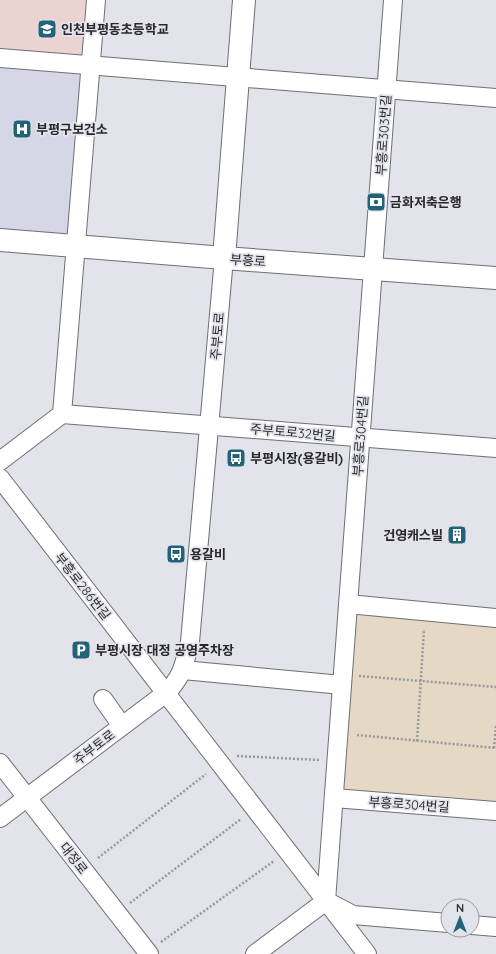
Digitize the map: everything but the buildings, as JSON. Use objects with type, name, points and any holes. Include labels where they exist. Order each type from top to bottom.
[{"type":"main road","name":"주부토로","points":[[224,258],[244,0]]},
{"type":"main road","name":"부흥로","points":[[0,240],[496,278]]},
{"type":"street","points":[[0,461],[62,414],[96,0]]},
{"type":"street","name":"부흥로303번길","points":[[373,269],[393,0]]},
{"type":"street","points":[[0,58],[496,98]]},
{"type":"street","name":"주부토로","points":[[0,818],[166,693],[175,684],[183,670],[190,642],[224,258]]},
{"type":"street","name":"부흥로304번길","points":[[326,901],[373,269]]},
{"type":"street","name":"주부토로32번길","points":[[62,414],[496,448]]},
{"type":"street","name":"부흥로286번길","points":[[0,478],[126,649],[166,693],[367,954]]},
{"type":"street","points":[[348,604],[496,618]]},
{"type":"street","points":[[183,670],[342,680]]},
{"type":"street","points":[[102,699],[122,726]]},
{"type":"street","name":"대정로","points":[[0,763],[148,953]]},
{"type":"street","name":"부흥로304번길","points":[[334,798],[490,810]]},
{"type":"street","points":[[255,954],[326,901],[353,915],[440,922]]},
{"type":"street","points":[[480,926],[496,927]]},
{"type":"path","points":[[417,741],[425,611]]},
{"type":"path","points":[[342,680],[420,681],[496,687]]},
{"type":"path","points":[[338,734],[495,748],[496,726]]},
{"type":"path","points":[[83,870],[216,759],[336,761]]},
{"type":"path","points":[[117,913],[255,809]]},
{"type":"path","points":[[148,953],[288,852]]},
{"type":"shaded area","name":"인천부평동초등학교","points":[[0,0],[96,0],[90,65],[0,58]]},
{"type":"shaded area","points":[[0,58],[90,65],[76,246],[0,240]]},
{"type":"shaded area","points":[[348,604],[496,618],[496,811],[334,798]]},
{"type":"place","name":"인천부평동초등학교","points":[[47,29]]},
{"type":"place","name":"부평구보건소","points":[[22,129]]},
{"type":"place","name":"금화저축은행","points":[[376,202]]},
{"type":"place","name":"부평시장(용갈비)","points":[[236,458]]},
{"type":"place","name":"건영캐스빌","points":[[457,535]]},
{"type":"place","name":"용갈비","points":[[176,554]]},
{"type":"place","name":"부평시장 대정 공영주차장","points":[[81,650]]}]
